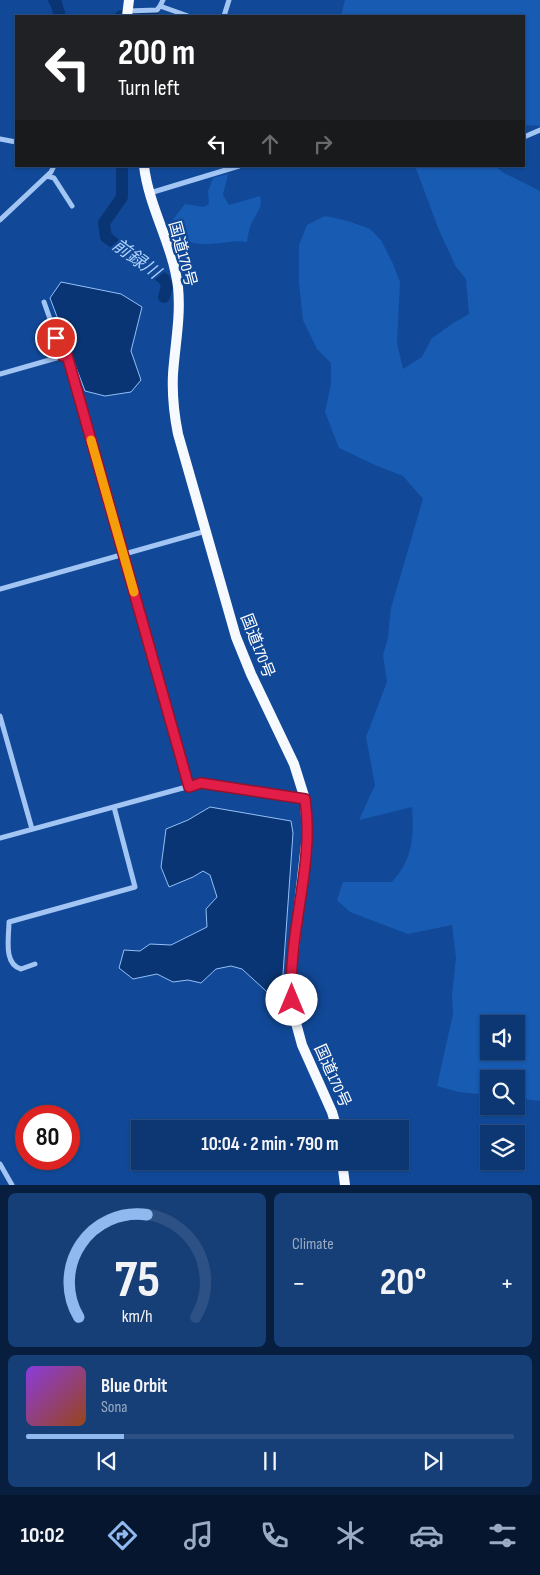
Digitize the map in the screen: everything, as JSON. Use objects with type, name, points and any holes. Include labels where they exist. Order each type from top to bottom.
[{"type":"highway","points":[[127,14],[129,0]]},
{"type":"highway","name":"国道170号","points":[[144,167],[149,193],[170,253],[178,287],[178,322],[173,375],[174,412],[178,434],[231,620],[245,662],[294,764],[305,799],[307,835],[291,975],[293,1012],[302,1045],[335,1120]]},
{"type":"highway","points":[[343,1170],[345,1185]]},
{"type":"street","points":[[127,14],[157,10],[162,0]]},
{"type":"street","points":[[224,15],[229,0]]},
{"type":"street","points":[[160,6],[185,15]]},
{"type":"street","points":[[525,137],[540,130]]},
{"type":"street","points":[[0,139],[15,142]]},
{"type":"street","points":[[0,220],[47,176],[54,167]]},
{"type":"street","points":[[149,193],[236,167]]},
{"type":"street","points":[[47,176],[54,178],[72,206]]},
{"type":"street","points":[[44,302],[63,356]]},
{"type":"street","points":[[0,374],[67,355],[189,787]]},
{"type":"street","points":[[0,589],[206,531]]},
{"type":"street","points":[[0,716],[32,830]]},
{"type":"street","points":[[0,838],[201,783],[305,799]]},
{"type":"street","points":[[35,964],[21,969],[12,965],[9,958],[9,922],[136,887],[114,807]]},
{"type":"street","points":[[275,1016],[293,1012]]},
{"type":"street","points":[[0,1164],[12,1185]]},
{"type":"shaded area","points":[[345,0],[540,0],[540,126],[525,125],[525,15],[341,15]]},
{"type":"shaded area","points":[[415,167],[496,167],[504,173],[540,191],[540,1101],[525,1099],[525,1070],[480,1070],[480,1094],[459,1092],[437,1086],[453,1014],[452,995],[456,958],[452,925],[408,934],[350,912],[337,900],[343,882],[392,882],[404,865],[411,847],[413,828],[412,807],[359,820],[375,785],[366,737],[387,682],[383,655],[388,638],[391,608],[423,499],[403,476],[339,448],[325,412],[331,384],[331,363],[317,349],[303,320],[299,283],[299,245],[307,225],[325,216],[348,221],[370,229],[381,240],[400,282],[397,343],[403,369],[422,357],[432,338],[469,314],[466,279],[456,267],[439,230]]},
{"type":"shaded area","points":[[228,174],[223,195],[229,205],[260,196],[260,206],[251,224],[247,242],[200,244],[184,238],[179,231],[173,228],[172,221],[185,204],[204,207],[209,204],[208,191],[213,178]]},
{"type":"shaded area","points":[[61,282],[121,294],[142,307],[131,351],[141,380],[131,392],[105,396],[85,391],[50,298]]},
{"type":"shaded area","points":[[210,807],[291,821],[293,833],[281,1002],[278,1002],[242,969],[231,966],[216,969],[201,983],[188,980],[173,982],[157,974],[133,979],[119,968],[124,950],[140,951],[150,944],[171,945],[207,927],[206,909],[217,897],[210,875],[203,871],[169,887],[161,867],[166,829],[188,820]]},
{"type":"waterway","name":"前録川","points":[[54,0],[60,15]]},
{"type":"waterway","name":"前録川","points":[[137,15],[152,15]]},
{"type":"waterway","name":"前録川","points":[[122,167],[122,197],[104,223],[106,237],[164,279],[167,286],[164,297]]},
{"type":"slow traffic","points":[[91,440],[134,592]]},
{"type":"route","points":[[56,338],[63,356],[67,355],[189,787],[201,783],[305,799],[307,822],[306,852],[291,975],[292,1000]]}]
